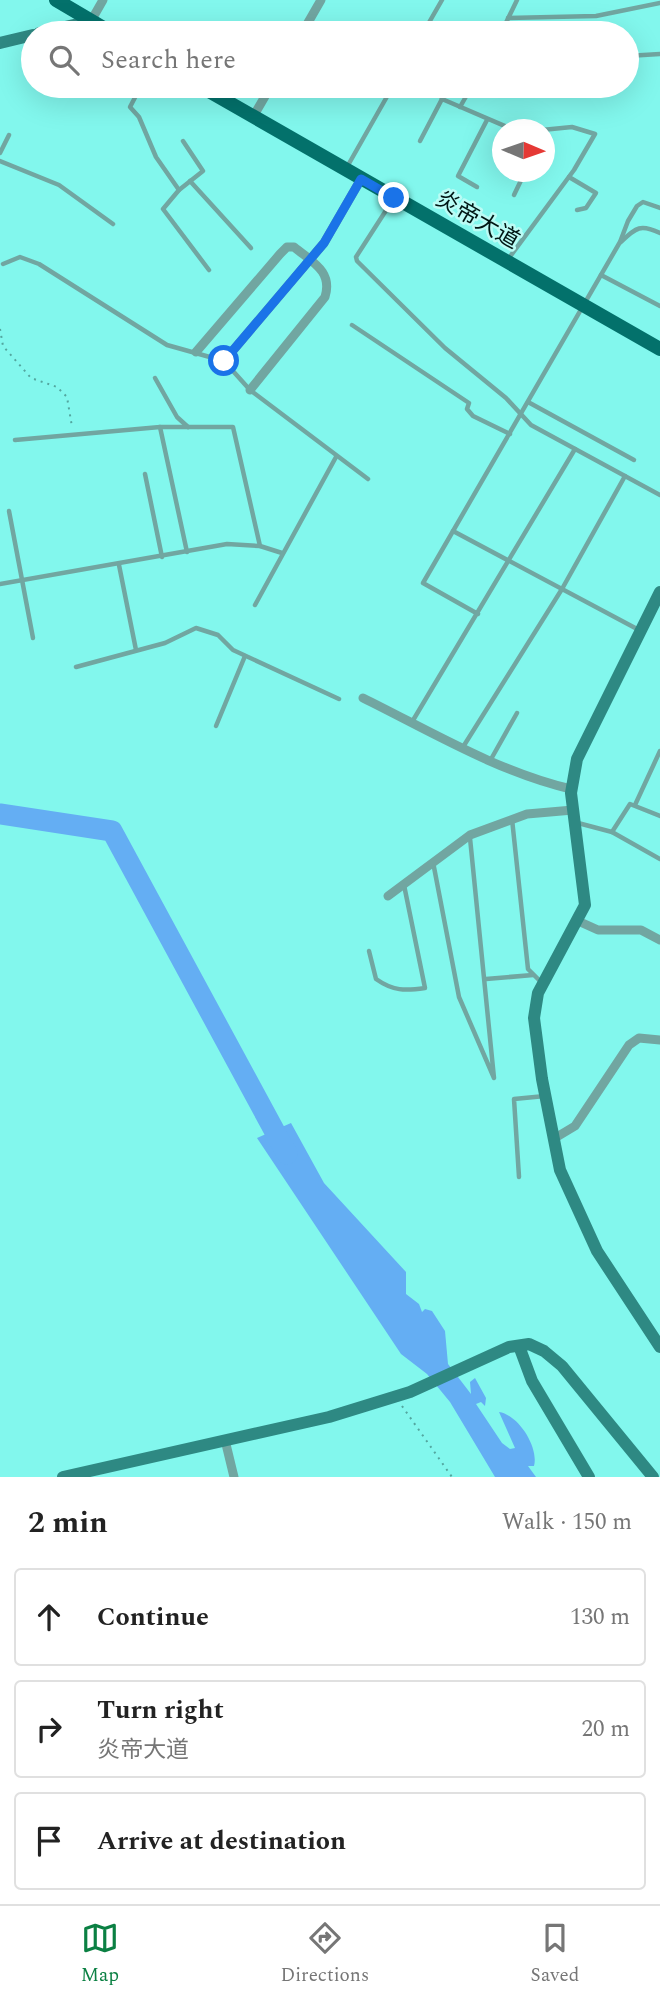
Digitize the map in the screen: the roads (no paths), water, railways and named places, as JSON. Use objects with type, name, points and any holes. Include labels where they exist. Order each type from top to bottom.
[{"type":"main road","points":[[56,0],[91,21]]},
{"type":"main road","points":[[0,43],[21,38]]},
{"type":"main road","name":"炎帝大道","points":[[221,98],[660,349]]},
{"type":"main road","points":[[660,592],[577,759],[571,789],[585,905],[578,921],[538,979],[534,1018],[560,1171],[577,1213],[597,1251],[660,1347]]},
{"type":"main road","points":[[63,1477],[329,1417],[410,1392],[485,1358],[529,1345],[544,1351],[562,1366],[653,1477]]},
{"type":"main road","points":[[519,1346],[532,1381],[589,1477]]},
{"type":"street","points":[[91,21],[103,0]]},
{"type":"street","points":[[309,21],[321,0]]},
{"type":"street","points":[[253,117],[264,98]]},
{"type":"street","points":[[224,361],[324,243],[361,179]]},
{"type":"street","points":[[196,352],[288,247],[294,247],[326,273],[329,284],[325,297],[250,390]]},
{"type":"street","points":[[363,698],[490,761],[545,783],[571,789]]},
{"type":"street","points":[[388,896],[470,835],[512,818],[573,816]]},
{"type":"street","points":[[578,921],[598,930],[641,930],[660,940]]},
{"type":"street","points":[[555,1138],[575,1126],[629,1045],[639,1038],[660,1041]]},
{"type":"street","points":[[225,1440],[234,1477]]},
{"type":"lane","points":[[430,21],[442,0]]},
{"type":"lane","points":[[507,21],[517,0]]},
{"type":"lane","points":[[508,18],[596,16],[660,3]]},
{"type":"lane","points":[[639,55],[660,54]]},
{"type":"lane","points":[[135,98],[130,107],[139,117],[156,157],[179,190]]},
{"type":"lane","points":[[346,170],[386,98]]},
{"type":"lane","points":[[460,107],[465,98]]},
{"type":"lane","points":[[419,141],[442,99],[492,122]]},
{"type":"lane","points":[[477,187],[458,176],[487,120]]},
{"type":"lane","points":[[507,262],[569,177],[595,134],[560,125],[555,126]]},
{"type":"lane","points":[[0,153],[9,135]]},
{"type":"lane","points":[[183,141],[203,171],[179,190],[163,209],[209,270]]},
{"type":"lane","points":[[0,161],[59,185],[113,224]]},
{"type":"lane","points":[[569,177],[596,193],[586,208],[577,211]]},
{"type":"lane","points":[[190,181],[251,248]]},
{"type":"lane","points":[[513,195],[519,182]]},
{"type":"lane","points":[[394,198],[356,257],[357,261],[445,348],[506,398],[531,425],[660,495]]},
{"type":"lane","points":[[478,614],[423,583],[522,415],[620,242],[637,206],[643,202],[660,208]]},
{"type":"lane","points":[[620,242],[637,226],[645,226],[660,233]]},
{"type":"lane","points":[[4,264],[19,257],[39,264],[167,345],[224,361],[250,390],[368,479]]},
{"type":"lane","points":[[601,275],[660,306]]},
{"type":"lane","points":[[352,325],[468,404],[467,410],[473,416],[510,434]]},
{"type":"lane","points":[[155,378],[171,408],[188,428]]},
{"type":"lane","points":[[528,402],[634,460]]},
{"type":"lane","points":[[160,427],[187,552]]},
{"type":"lane","points":[[15,440],[160,427],[233,427],[260,546]]},
{"type":"lane","points":[[412,722],[575,449]]},
{"type":"lane","points":[[255,605],[336,457]]},
{"type":"lane","points":[[145,474],[162,556]]},
{"type":"lane","points":[[463,747],[562,589],[625,476]]},
{"type":"lane","points":[[9,511],[33,638]]},
{"type":"lane","points":[[453,531],[640,630]]},
{"type":"lane","points":[[0,584],[227,544],[260,546],[282,553]]},
{"type":"lane","points":[[119,565],[136,650]]},
{"type":"lane","points":[[76,667],[165,643],[196,628],[218,635],[233,650],[339,699]]},
{"type":"lane","points":[[216,726],[245,656]]},
{"type":"lane","points":[[490,761],[516,713]]},
{"type":"lane","points":[[635,805],[660,751]]},
{"type":"lane","points":[[612,832],[629,804],[660,816]]},
{"type":"lane","points":[[573,816],[612,832],[660,859]]},
{"type":"lane","points":[[512,818],[528,969],[538,979]]},
{"type":"lane","points":[[433,861],[459,997],[494,1078],[470,835]]},
{"type":"lane","points":[[369,951],[376,979],[389,988],[405,991],[425,988],[403,885]]},
{"type":"lane","points":[[486,979],[538,979]]},
{"type":"lane","points":[[519,1177],[514,1100],[546,1096]]},
{"type":"water","points":[[291,1123],[324,1183],[406,1272],[406,1294],[419,1304],[422,1312],[425,1309],[432,1311],[445,1331],[448,1364],[471,1394],[470,1382],[475,1378],[486,1398],[485,1406],[481,1402],[476,1404],[502,1443],[510,1449],[515,1448],[499,1412],[514,1419],[526,1433],[535,1459],[534,1466],[528,1466],[536,1477],[495,1477],[450,1402],[427,1374],[401,1354],[257,1138]]},
{"type":"waterway","points":[[0,814],[112,831],[287,1154]]}]
